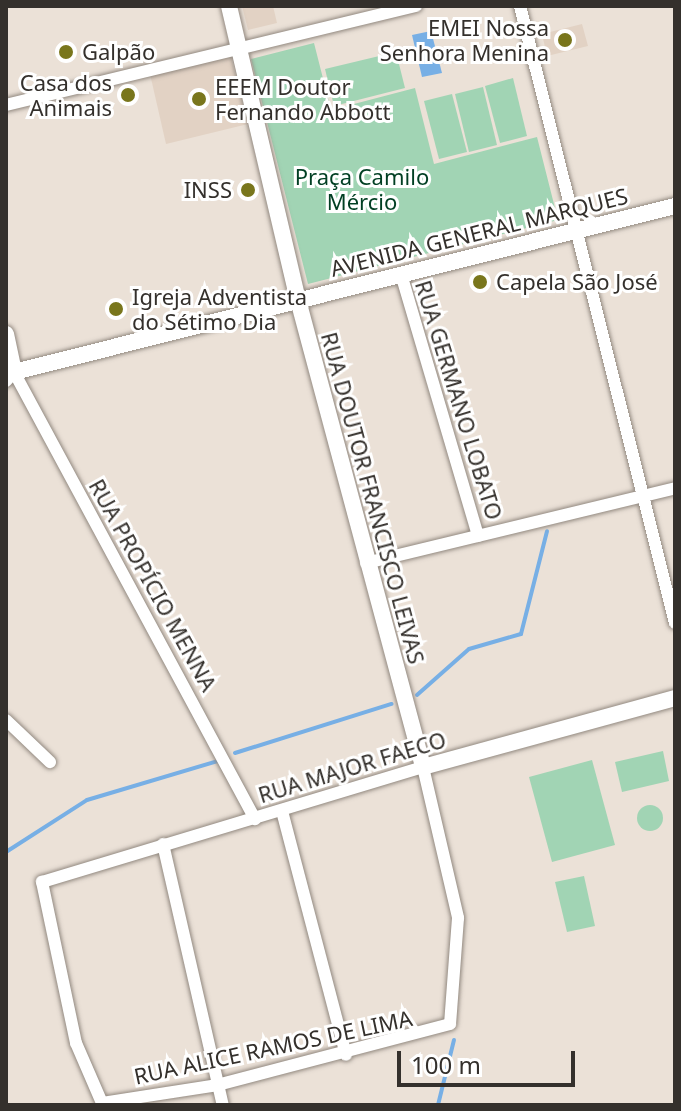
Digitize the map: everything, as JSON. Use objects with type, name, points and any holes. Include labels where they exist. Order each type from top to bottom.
[{"type":"street","name":"RUA DOUTOR FRANCISCO LEIVAS","points":[[229,6],[298,300],[423,767]]},
{"type":"street","points":[[6,105],[239,48],[369,11],[416,6]]},
{"type":"street","points":[[520,6],[646,496],[675,623]]},
{"type":"street","name":"AVENIDA GENERAL MARQUES","points":[[10,376],[675,206]]},
{"type":"street","name":"RUA GERMANO LOBATO","points":[[401,274],[478,536]]},
{"type":"street","points":[[6,334],[10,376]]},
{"type":"street","name":"RUA PROPÍCIO MENNA","points":[[10,376],[255,819]]},
{"type":"street","points":[[366,563],[675,488]]},
{"type":"street","name":"RUA MAJOR FAECO","points":[[102,1103],[76,1043],[42,882],[423,767],[675,698]]},
{"type":"street","points":[[6,720],[50,762]]},
{"type":"street","name":"RUA ALICE RAMOS DE LIMA","points":[[102,1103],[218,1085],[346,1055],[450,1024],[458,918],[423,767]]},
{"type":"street","points":[[282,811],[346,1055]]},
{"type":"street","points":[[163,844],[223,1105]]},
{"type":"shaded area","points":[[242,6],[273,6],[277,23],[248,30]]},
{"type":"shaded area","name":"EMEI Nossa Senhora Menina","points":[[582,24],[588,46],[547,56],[542,34]]},
{"type":"shaded area","name":"EEEM Doutor Fernando Abbott","points":[[230,54],[248,124],[166,144],[150,74]]},
{"type":"green space","name":"Praça Camilo Mércio","points":[[314,43],[331,110],[415,88],[434,164],[537,137],[558,220],[308,284],[251,59]]},
{"type":"green space","points":[[396,52],[405,88],[334,106],[325,69]]},
{"type":"green space","points":[[513,78],[527,136],[500,143],[485,86]]},
{"type":"green space","points":[[483,87],[497,145],[469,152],[455,94]]},
{"type":"green space","points":[[452,94],[467,152],[439,159],[424,101]]},
{"type":"green space","points":[[663,751],[669,781],[622,792],[615,762]]},
{"type":"green space","points":[[592,760],[615,845],[552,862],[529,777]]},
{"type":"green space","points":[[650,805],[660,808],[663,818],[660,828],[650,831],[640,828],[637,818],[640,808]]},
{"type":"green space","points":[[584,876],[595,926],[567,932],[555,882]]},
{"type":"water","points":[[431,31],[442,73],[422,77],[412,35]]},
{"type":"waterway","points":[[417,695],[469,649],[521,634],[547,531]]},
{"type":"waterway","points":[[235,753],[391,704]]},
{"type":"waterway","points":[[6,852],[87,800],[218,761]]},
{"type":"waterway","points":[[438,1105],[454,1040]]},
{"type":"place","name":"EMEI Nossa Senhora Menina","points":[[565,40]]},
{"type":"place","name":"Galpão","points":[[66,52]]},
{"type":"place","name":"Casa dos Animais","points":[[128,95]]},
{"type":"place","name":"EEEM Doutor Fernando Abbott","points":[[199,99]]},
{"type":"place","name":"INSS","points":[[248,190]]},
{"type":"place","name":"Capela São José","points":[[480,282]]},
{"type":"place","name":"Igreja Adventista do Sétimo Dia","points":[[116,309]]}]
